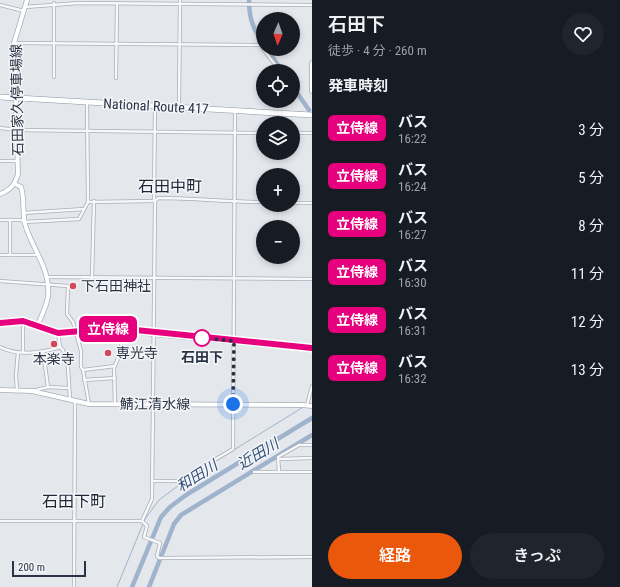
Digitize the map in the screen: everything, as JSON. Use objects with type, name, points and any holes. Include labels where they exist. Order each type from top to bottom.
[{"type":"highway","name":"National Route 417","points":[[0,97],[312,115]]},
{"type":"main road","name":"石田家久停車場線","points":[[15,184],[18,174],[14,42],[27,0]]},
{"type":"main road","points":[[312,63],[312,91]]},
{"type":"main road","points":[[0,194],[9,190],[15,184],[21,187],[24,222],[38,255],[44,265],[48,284],[47,302],[38,325]]},
{"type":"main road","points":[[0,323],[23,321],[58,333],[121,329],[153,334],[312,348]]},
{"type":"main road","name":"鯖江清水線","points":[[0,390],[32,391],[70,401],[89,404],[233,404],[310,406]]},
{"type":"street","points":[[179,107],[180,0]]},
{"type":"street","points":[[0,5],[24,9],[54,3],[79,2],[117,4],[312,5]]},
{"type":"street","points":[[54,3],[54,77]]},
{"type":"street","points":[[116,78],[117,4]]},
{"type":"street","points":[[14,42],[256,45]]},
{"type":"street","points":[[268,56],[275,64]]},
{"type":"street","points":[[0,220],[22,220],[24,222],[79,219],[88,202],[87,102]]},
{"type":"street","points":[[142,521],[152,504],[155,106]]},
{"type":"street","points":[[152,480],[179,481],[233,449],[236,202],[235,110]]},
{"type":"street","points":[[0,128],[17,130],[256,133]]},
{"type":"street","points":[[300,133],[312,133]]},
{"type":"street","points":[[0,161],[17,161]]},
{"type":"street","points":[[88,202],[155,201],[158,198],[198,198],[236,202],[256,202]]},
{"type":"street","points":[[92,278],[94,201]]},
{"type":"street","points":[[300,203],[312,203]]},
{"type":"street","points":[[23,213],[85,209]]},
{"type":"street","points":[[10,220],[10,254]]},
{"type":"street","points":[[0,255],[38,255]]},
{"type":"street","points":[[47,278],[312,279]]},
{"type":"street","points":[[0,281],[68,286],[67,314],[73,322],[81,351],[81,368],[83,370],[89,404]]},
{"type":"street","points":[[23,321],[23,352]]},
{"type":"street","points":[[115,405],[115,366],[121,351],[121,329]]},
{"type":"street","points":[[58,333],[60,347],[63,350],[68,367],[68,388],[70,401]]},
{"type":"street","points":[[0,347],[18,352],[43,352],[60,347]]},
{"type":"street","points":[[17,391],[18,352]]},
{"type":"street","points":[[43,352],[48,387]]},
{"type":"street","points":[[83,370],[115,366]]},
{"type":"street","points":[[84,380],[115,378]]},
{"type":"street","points":[[310,406],[312,386]]},
{"type":"street","points":[[32,391],[48,387],[68,388]]},
{"type":"street","points":[[74,587],[75,402]]},
{"type":"street","points":[[278,459],[298,445],[312,445]]},
{"type":"street","points":[[278,459],[312,458]]},
{"type":"street","points":[[278,459],[279,472]]},
{"type":"street","points":[[254,472],[312,472]]},
{"type":"street","points":[[0,521],[142,521],[147,526],[144,537],[160,543],[157,556],[159,558],[312,557]]},
{"type":"waterway","points":[[249,0],[252,23],[256,31]]},
{"type":"waterway","points":[[272,56],[277,64]]},
{"type":"waterway","points":[[300,97],[309,110]]},
{"type":"waterway","points":[[117,587],[145,519],[159,500],[190,477],[305,406]]},
{"type":"waterway","name":"和田川","points":[[132,587],[161,517],[170,507],[186,495],[312,418]]},
{"type":"waterway","name":"近田川","points":[[149,587],[174,524],[181,515],[312,435]]},
{"type":"bus line","name":"立侍線","points":[[0,323],[23,321],[58,333],[76,333],[116,328],[153,334],[312,348]]},
{"type":"place","name":"下石田神社","points":[[73,286]]},
{"type":"place","name":"石田下","points":[[202,338]]},
{"type":"place","name":"本楽寺","points":[[54,344]]},
{"type":"place","name":"専光寺","points":[[108,353]]},
{"type":"district","name":"石田中町","points":[[170,186]]},
{"type":"district","name":"石田下町","points":[[74,501]]},
{"type":"route","points":[[202,338],[234,341],[233,404]]}]
